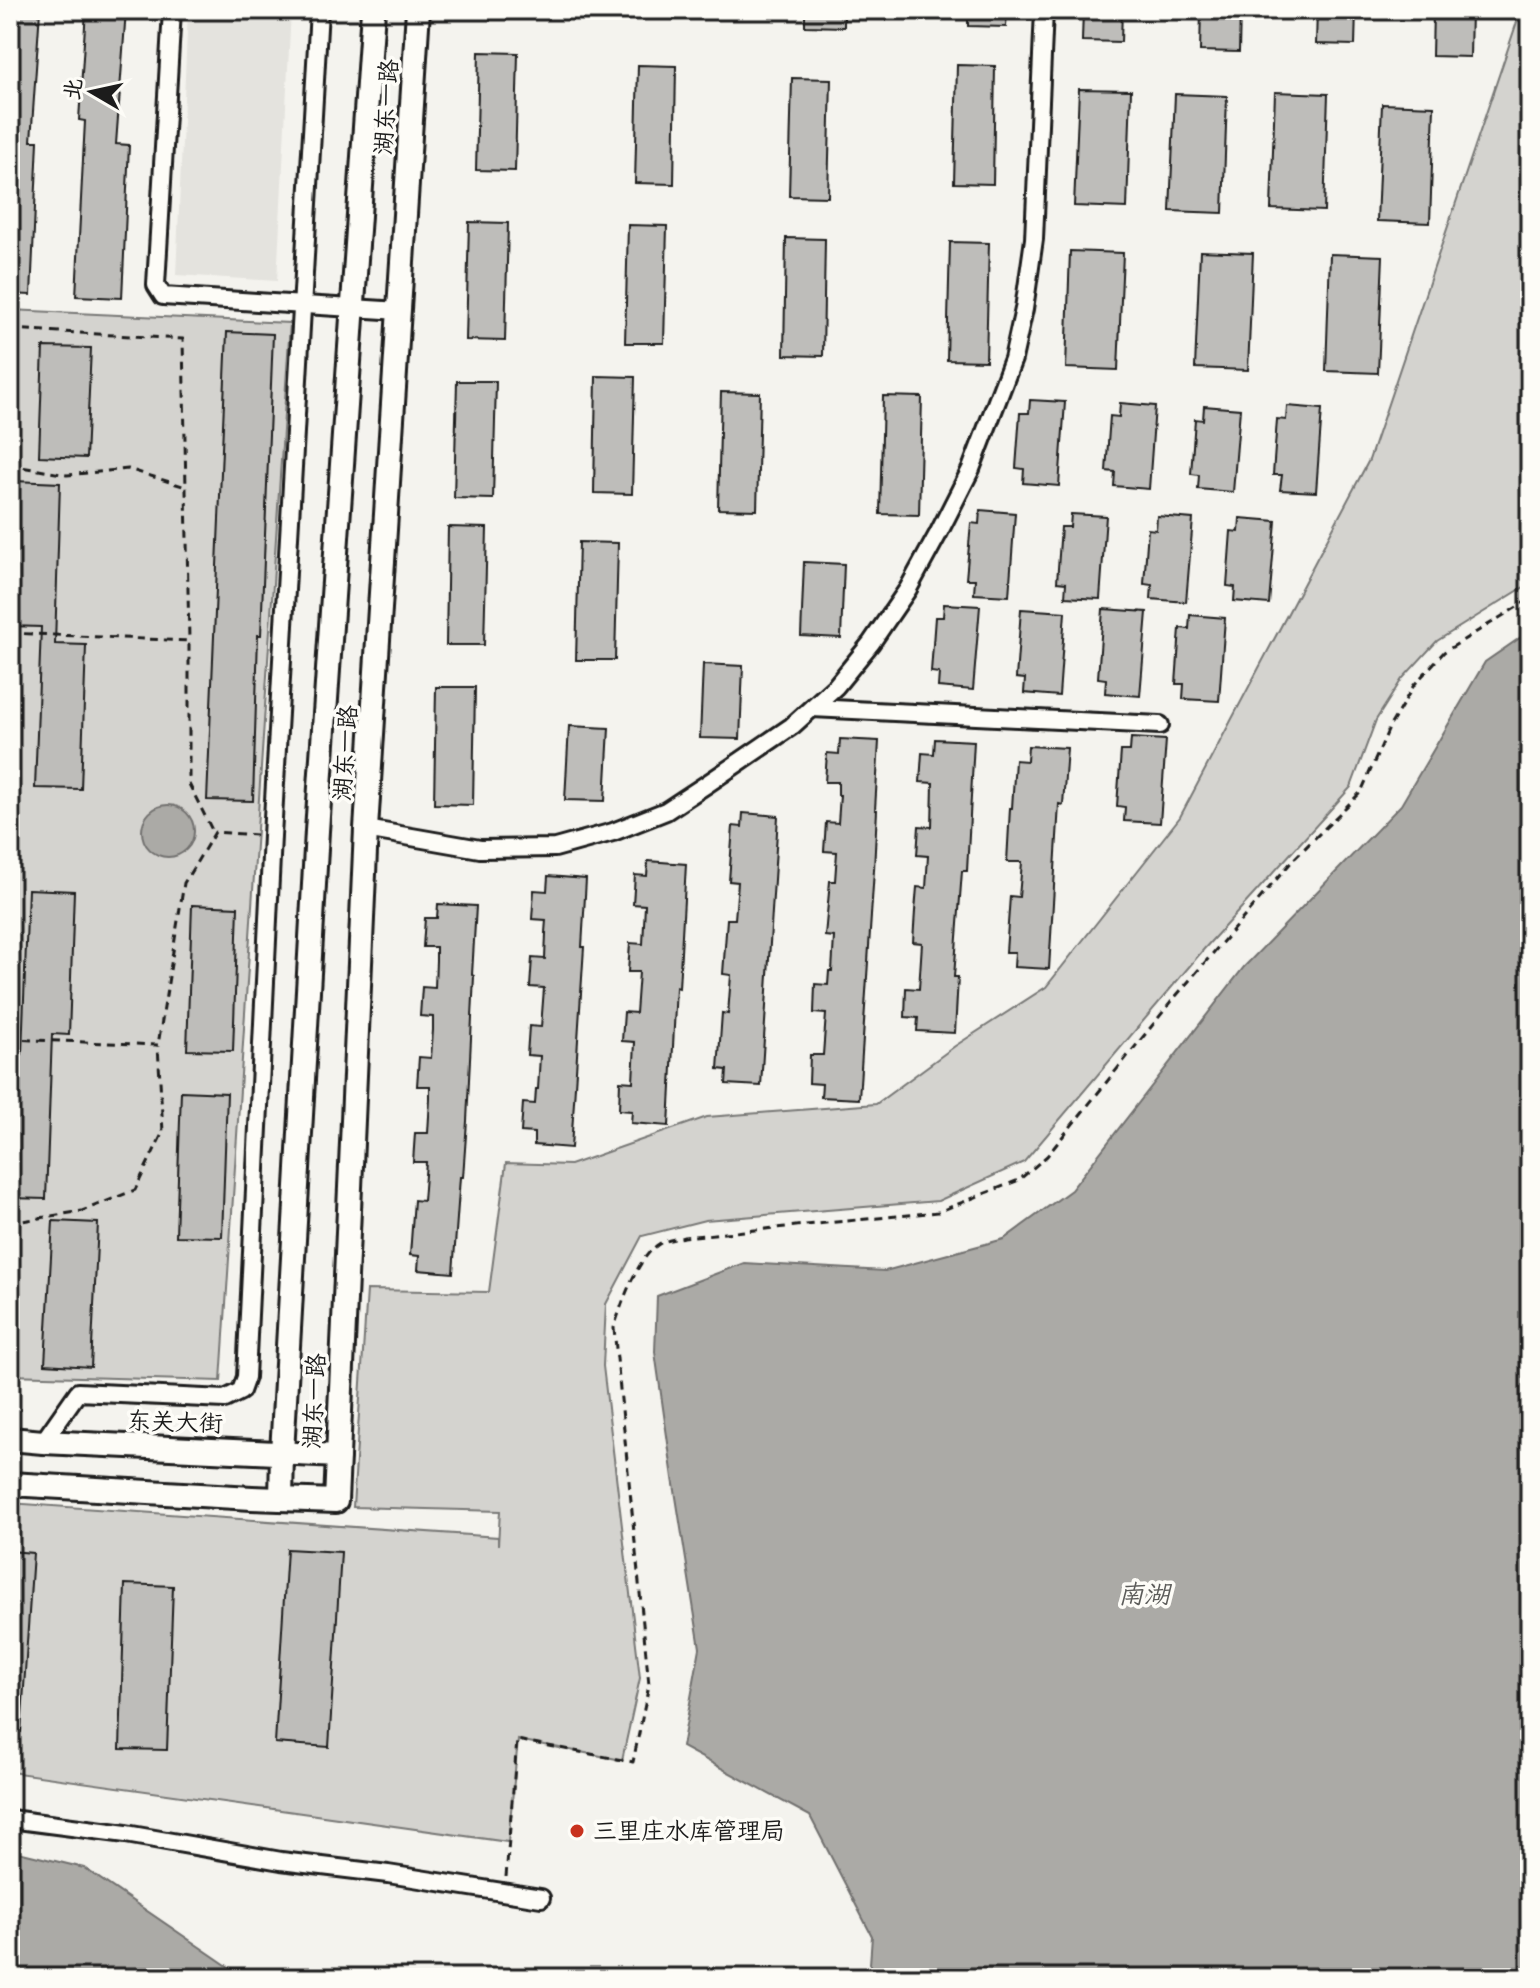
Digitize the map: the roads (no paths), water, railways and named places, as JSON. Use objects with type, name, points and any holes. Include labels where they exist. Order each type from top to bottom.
[{"type":"main road","name":"湖东一路","points":[[373,10],[317,831],[281,1499],[336,1501],[366,829],[418,10]]},
{"type":"main road","name":"东关大街","points":[[10,1439],[338,1456]]},
{"type":"main road","points":[[10,1484],[281,1499]]},
{"type":"street","points":[[172,10],[156,285],[163,296],[400,311]]},
{"type":"street","points":[[43,1442],[78,1392],[225,1399],[241,1391],[246,1377],[272,836],[319,10]]},
{"type":"street","points":[[366,829],[480,849],[555,848],[613,832],[666,811],[792,726],[836,686],[908,589],[971,469],[1013,359],[1034,239],[1044,10]]},
{"type":"street","points":[[812,708],[1160,725]]},
{"type":"street","points":[[10,1819],[541,1898]]},
{"type":"water","name":"南湖","points":[[1530,631],[1530,1978],[869,1978],[872,1936],[810,1816],[682,1747],[700,1648],[655,1352],[657,1296],[744,1263],[885,1271],[1004,1239],[1071,1190],[1244,967],[1401,805],[1485,662]]},
{"type":"water","points":[[168,805],[186,813],[194,831],[186,849],[168,857],[150,849],[142,831],[150,813]]},
{"type":"water","points":[[10,1850],[84,1868],[245,1978],[10,1978]]},
{"type":"place","name":"三里庄水库管理局","points":[[577,1831]]}]
